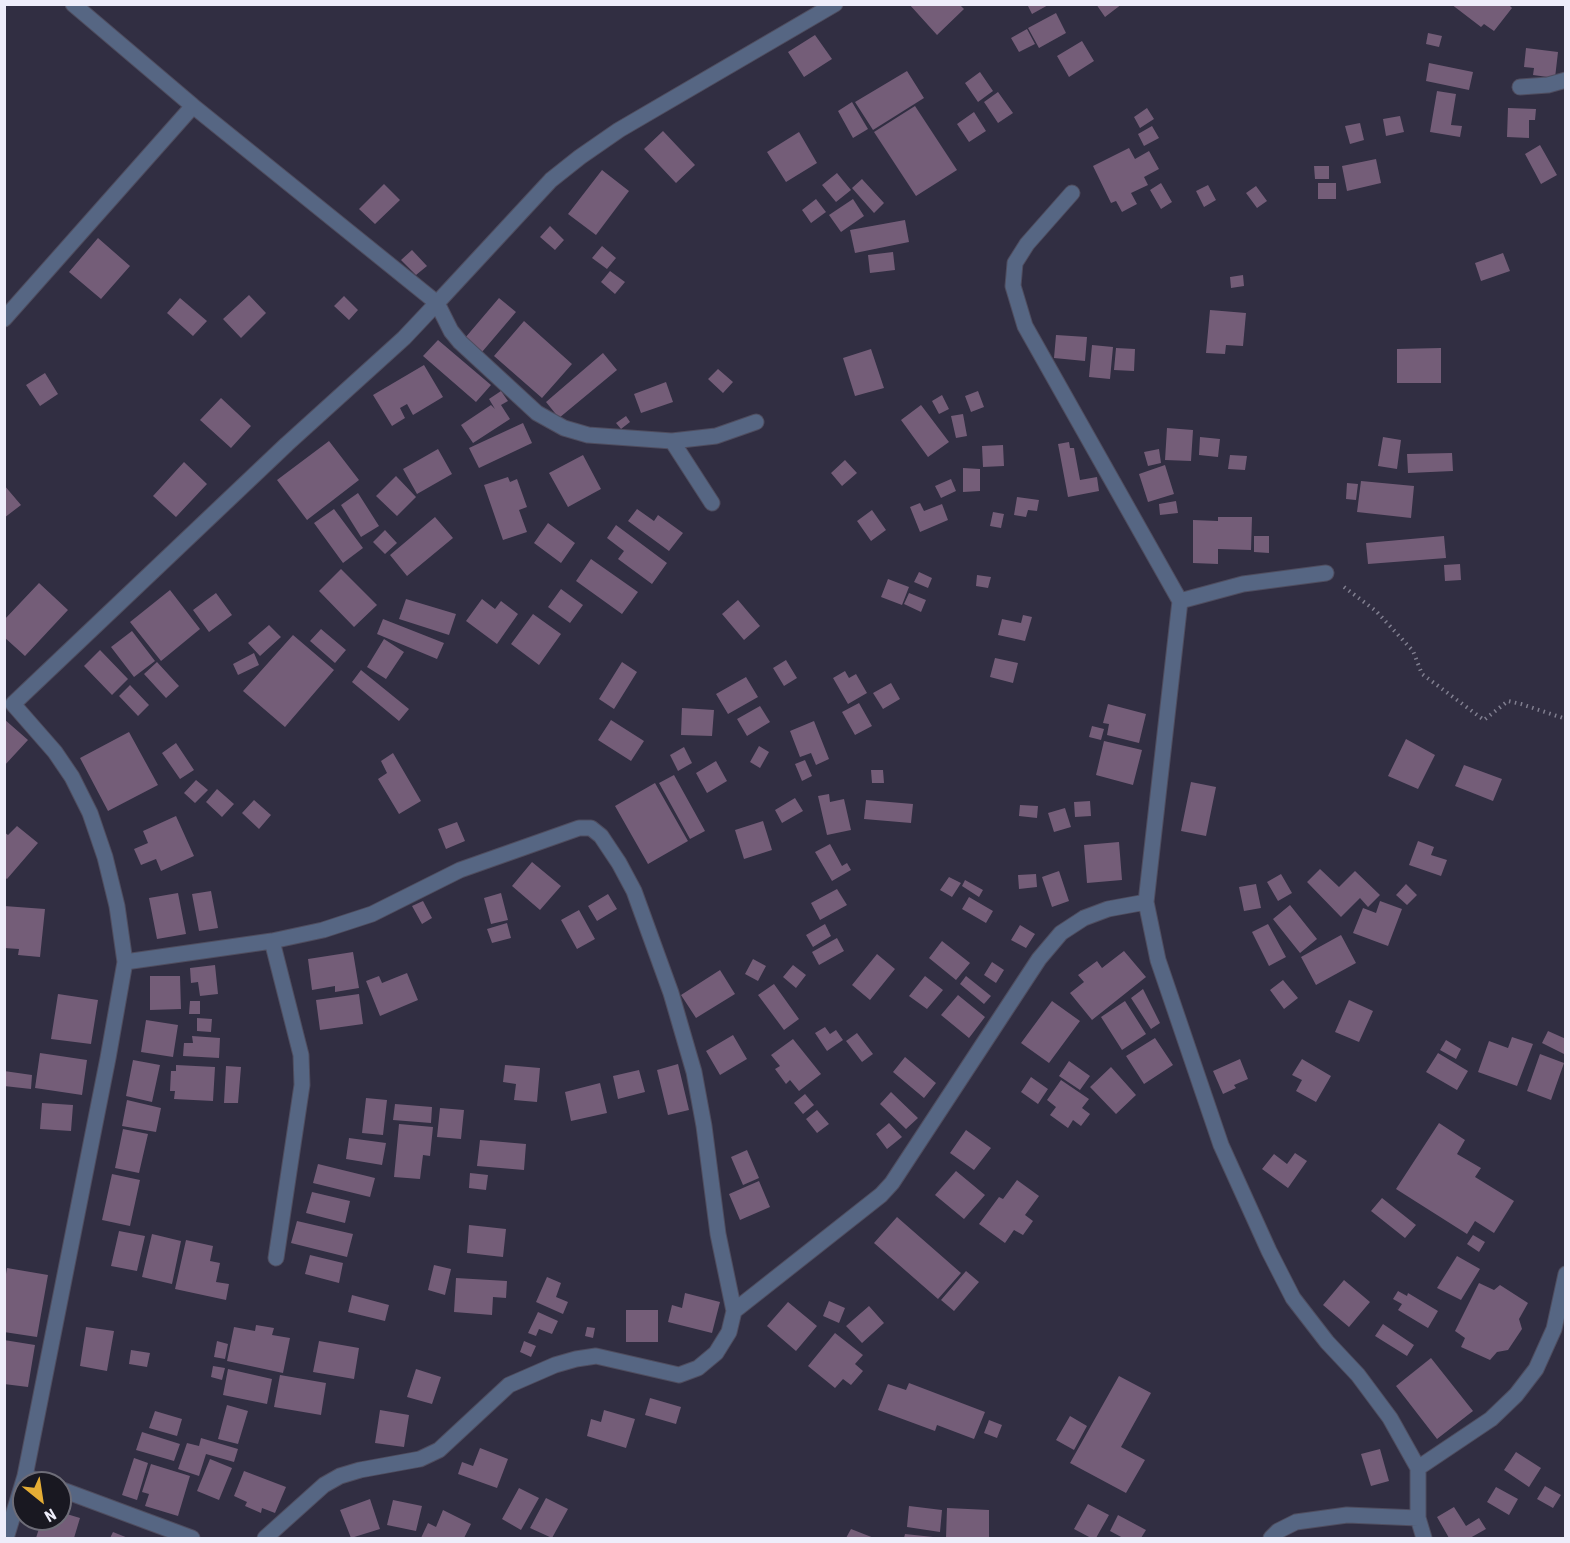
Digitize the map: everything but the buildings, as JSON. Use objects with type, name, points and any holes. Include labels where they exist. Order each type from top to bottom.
[{"type":"street","points":[[73,4],[193,106],[437,303],[451,331],[460,342],[537,413],[564,428],[588,435],[672,441],[716,436],[756,422]]},
{"type":"street","points":[[26,1471],[125,962],[117,906],[105,856],[90,813],[72,777],[55,752],[9,700],[404,338],[551,180],[619,130],[835,4]]},
{"type":"street","points":[[1520,87],[1548,85],[1566,80]]},
{"type":"street","points":[[4,319],[193,106]]},
{"type":"street","points":[[1072,193],[1027,244],[1015,263],[1013,286],[1025,326],[1180,601],[1146,902],[1158,960],[1221,1145],[1269,1251],[1298,1305],[1327,1342],[1358,1375],[1390,1418],[1418,1468],[1418,1518],[1424,1539]]},
{"type":"street","points":[[672,441],[712,503]]},
{"type":"street","points":[[1180,601],[1243,584],[1326,573]]},
{"type":"street","points":[[125,962],[272,941],[324,930],[364,917],[460,870],[579,828],[591,828],[601,836],[619,862],[634,891],[671,993],[694,1072],[704,1126],[718,1234],[734,1311],[729,1332],[716,1353],[698,1368],[679,1375],[596,1356],[555,1365],[509,1385],[439,1450],[420,1459],[340,1476],[324,1485],[266,1539]]},
{"type":"street","points":[[734,1311],[881,1195],[892,1183],[1039,959],[1062,933],[1084,918],[1108,909],[1146,902]]},
{"type":"street","points":[[272,941],[302,1055],[302,1085],[276,1258]]},
{"type":"street","points":[[1418,1468],[1491,1419],[1516,1395],[1536,1369],[1554,1329],[1566,1274]]},
{"type":"street","points":[[72,1493],[180,1532],[192,1539]]},
{"type":"street","points":[[1271,1539],[1278,1531],[1296,1522],[1347,1515],[1418,1518]]},
{"type":"street","points":[[6,1539],[12,1519]]},
{"type":"path","points":[[1326,573],[1376,611],[1413,651],[1422,674],[1484,720],[1508,701],[1566,719]]}]
